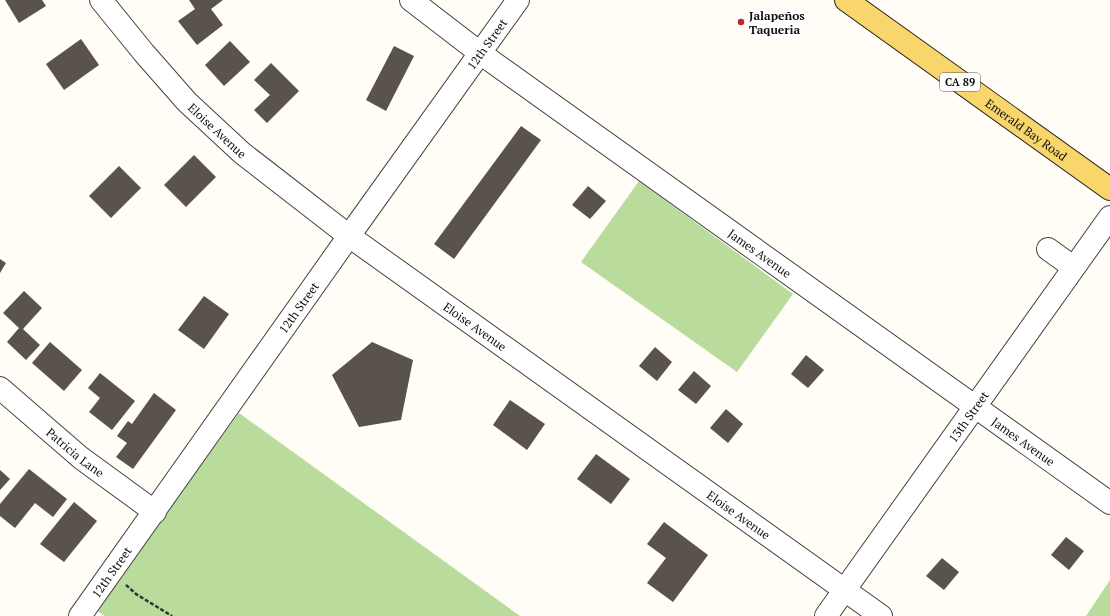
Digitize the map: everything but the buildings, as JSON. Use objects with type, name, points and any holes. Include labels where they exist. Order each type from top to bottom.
[{"type":"main road","name":"Emerald Bay Road","points":[[846,0],[1110,189]]},
{"type":"street","name":"Eloise Avenue","points":[[101,0],[144,54],[187,102],[242,153],[349,236],[881,616]]},
{"type":"street","name":"James Avenue","points":[[411,0],[480,53],[1110,503]]},
{"type":"street","name":"12th Street","points":[[80,616],[518,0]]},
{"type":"street","name":"13th Street","points":[[826,616],[1110,217]]},
{"type":"street","points":[[1048,249],[1073,267]]},
{"type":"street","name":"Patricia Lane","points":[[0,388],[81,458],[155,512]]},
{"type":"path","points":[[111,573],[136,594],[172,616]]},
{"type":"green space","points":[[639,181],[793,294],[737,372],[581,262]]},
{"type":"green space","points":[[239,413],[520,616],[105,616],[96,610]]},
{"type":"green space","points":[[1110,580],[1110,616],[1086,616]]},
{"type":"place","name":"Jalapeños Taqueria","points":[[741,22]]}]
